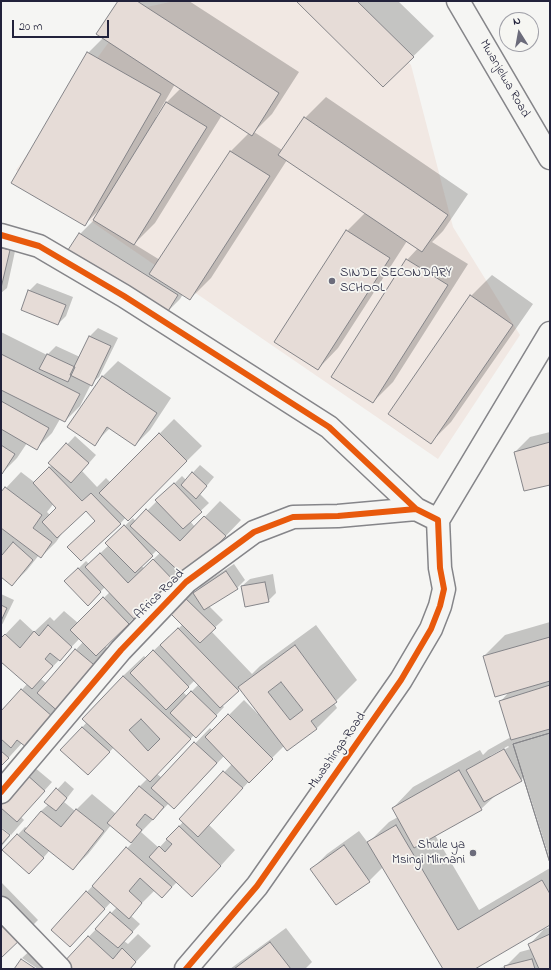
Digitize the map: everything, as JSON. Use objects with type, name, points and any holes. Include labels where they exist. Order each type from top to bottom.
[{"type":"street","name":"Mwanjelwa Road","points":[[458,1],[550,158]]},
{"type":"street","points":[[1,235],[39,246],[124,296],[329,427],[416,509],[438,520],[550,333]]},
{"type":"street","name":"Africa Road","points":[[1,792],[121,650],[186,582],[254,532],[293,517],[338,516],[416,509]]},
{"type":"street","name":"Mwashinga Road","points":[[186,969],[258,886],[396,686],[432,629],[444,589],[440,568],[438,520]]},
{"type":"street","points":[[1,908],[60,969]]},
{"type":"shaded area","name":"SINDE SECONDARY SCHOOL","points":[[175,1],[348,1],[411,65],[453,227],[520,335],[438,459],[16,170],[132,10]]},
{"type":"building","points":[[118,1],[137,1],[279,93],[252,136],[96,34]]},
{"type":"building","points":[[296,1],[357,1],[414,57],[383,87]]},
{"type":"building","points":[[87,52],[161,94],[85,226],[11,183]]},
{"type":"building","points":[[166,102],[207,127],[134,245],[93,220]]},
{"type":"building","points":[[304,117],[448,215],[422,252],[278,155]]},
{"type":"building","points":[[230,151],[270,176],[190,300],[149,274]]},
{"type":"building","points":[[346,230],[390,258],[318,370],[274,342]]},
{"type":"building","points":[[79,233],[178,295],[165,316],[66,253]]},
{"type":"building","points":[[1,248],[10,250],[1,288]]},
{"type":"building","points":[[406,259],[448,285],[373,403],[331,377]]},
{"type":"building","points":[[28,290],[66,305],[58,325],[21,310]]},
{"type":"building","points":[[470,295],[513,325],[431,444],[388,414]]},
{"type":"building","points":[[89,336],[111,346],[92,386],[70,375]]},
{"type":"building","points":[[1,354],[80,394],[65,422],[1,390]]},
{"type":"building","points":[[47,354],[75,367],[68,382],[39,369]]},
{"type":"building","points":[[102,376],[157,413],[135,446],[107,427],[95,446],[67,427]]},
{"type":"building","points":[[1,401],[49,428],[37,450],[1,429]]},
{"type":"building","points":[[159,433],[187,461],[128,521],[99,493]]},
{"type":"building","points":[[550,442],[550,485],[524,491],[514,452]]},
{"type":"building","points":[[66,443],[89,463],[71,483],[48,463]]},
{"type":"building","points":[[1,445],[15,454],[2,474],[1,474]]},
{"type":"building","points":[[49,467],[82,501],[91,493],[121,524],[81,561],[67,547],[95,521],[86,511],[57,538],[42,522],[56,508],[33,483]]},
{"type":"building","points":[[192,472],[207,486],[196,499],[181,485]]},
{"type":"building","points":[[174,483],[202,512],[183,529],[155,500]]},
{"type":"building","points":[[5,487],[42,515],[33,528],[52,542],[41,558],[1,528],[1,492]]},
{"type":"building","points":[[146,509],[180,541],[204,516],[226,536],[186,578],[130,526]]},
{"type":"building","points":[[124,525],[153,556],[135,573],[105,543]]},
{"type":"building","points":[[13,542],[33,560],[12,586],[1,577],[1,554],[2,555]]},
{"type":"building","points":[[100,553],[128,583],[153,559],[176,583],[136,621],[85,567]]},
{"type":"building","points":[[78,568],[101,592],[88,606],[64,581]]},
{"type":"building","points":[[226,571],[238,589],[204,610],[193,593]]},
{"type":"building","points":[[265,582],[269,602],[245,607],[241,586]]},
{"type":"building","points":[[183,596],[216,628],[200,643],[168,611]]},
{"type":"building","points":[[103,597],[129,624],[96,656],[70,630]]},
{"type":"building","points":[[1,605],[7,608],[1,621]]},
{"type":"building","points":[[48,625],[72,647],[60,661],[50,653],[45,659],[53,666],[32,689],[1,662],[1,638],[5,634],[20,648],[34,631],[39,636]]},
{"type":"building","points":[[178,628],[239,691],[220,708],[160,645]]},
{"type":"building","points":[[550,637],[550,681],[495,697],[483,656]]},
{"type":"building","points":[[295,645],[337,702],[311,721],[317,729],[287,751],[238,687]],"holes":[[[281,682],[303,710],[290,720],[268,692]]]},
{"type":"building","points":[[75,649],[99,669],[61,714],[37,693]]},
{"type":"building","points":[[153,650],[189,687],[166,710],[130,673]]},
{"type":"building","points":[[123,676],[191,739],[150,782],[82,719]],"holes":[[[141,719],[160,739],[148,751],[129,730]]]},
{"type":"building","points":[[550,685],[550,729],[511,740],[499,701]]},
{"type":"building","points":[[21,689],[53,717],[26,747],[17,740],[11,748],[1,739],[1,711]]},
{"type":"building","points":[[191,691],[217,716],[196,738],[170,713]]},
{"type":"building","points":[[228,714],[273,759],[249,783],[205,737]]},
{"type":"building","points":[[82,727],[110,752],[88,775],[60,750]]},
{"type":"building","points":[[550,733],[550,863],[513,744]]},
{"type":"building","points":[[550,733],[550,863],[513,744]]},
{"type":"building","points":[[194,742],[217,763],[174,809],[151,788]]},
{"type":"building","points":[[504,749],[522,781],[484,802],[466,770]]},
{"type":"building","points":[[1,751],[9,758],[1,766]]},
{"type":"building","points":[[459,770],[482,810],[414,848],[392,808]]},
{"type":"building","points":[[223,771],[243,788],[198,837],[179,819]]},
{"type":"building","points":[[26,774],[45,791],[17,822],[1,808],[1,801]]},
{"type":"building","points":[[139,786],[164,807],[153,820],[145,814],[136,825],[142,830],[131,843],[107,823]]},
{"type":"building","points":[[56,788],[67,798],[56,811],[44,802]]},
{"type":"building","points":[[76,809],[104,831],[73,870],[24,831],[41,811],[61,827]]},
{"type":"building","points":[[396,825],[458,930],[542,880],[550,894],[550,925],[475,969],[443,969],[367,842]]},
{"type":"building","points":[[179,826],[221,866],[192,897],[149,857],[159,846],[165,852],[172,844],[166,839]]},
{"type":"building","points":[[1,828],[10,835],[1,845]]},
{"type":"building","points":[[17,834],[44,858],[29,874],[2,850]]},
{"type":"building","points":[[344,845],[370,882],[336,905],[310,869]]},
{"type":"building","points":[[126,847],[172,887],[162,898],[140,878],[129,891],[142,903],[129,919],[92,886]]},
{"type":"building","points":[[86,891],[105,909],[70,947],[51,930]]},
{"type":"building","points":[[110,912],[133,932],[118,948],[95,929]]},
{"type":"building","points":[[1,913],[24,936],[1,958]]},
{"type":"building","points":[[550,934],[550,969],[539,969],[528,944]]},
{"type":"building","points":[[88,936],[113,959],[122,948],[136,962],[130,969],[67,969],[62,964]]},
{"type":"building","points":[[270,942],[291,969],[234,969]]},
{"type":"building","points":[[21,959],[36,969],[14,969]]},
{"type":"building","points":[[532,959],[535,969],[505,969],[504,966]]},
{"type":"cycle path","points":[[1,235],[39,246],[124,296],[329,427],[416,509]]},
{"type":"cycle path","points":[[1,792],[121,650],[186,582],[254,532],[293,517],[338,516],[416,509],[438,520],[440,568],[444,589],[440,606],[431,629],[401,680],[257,886],[186,969]]},
{"type":"place","name":"SINDE SECONDARY SCHOOL","points":[[332,281]]},
{"type":"place","name":"Shule ya Msingi Mlimani","points":[[473,853]]}]
